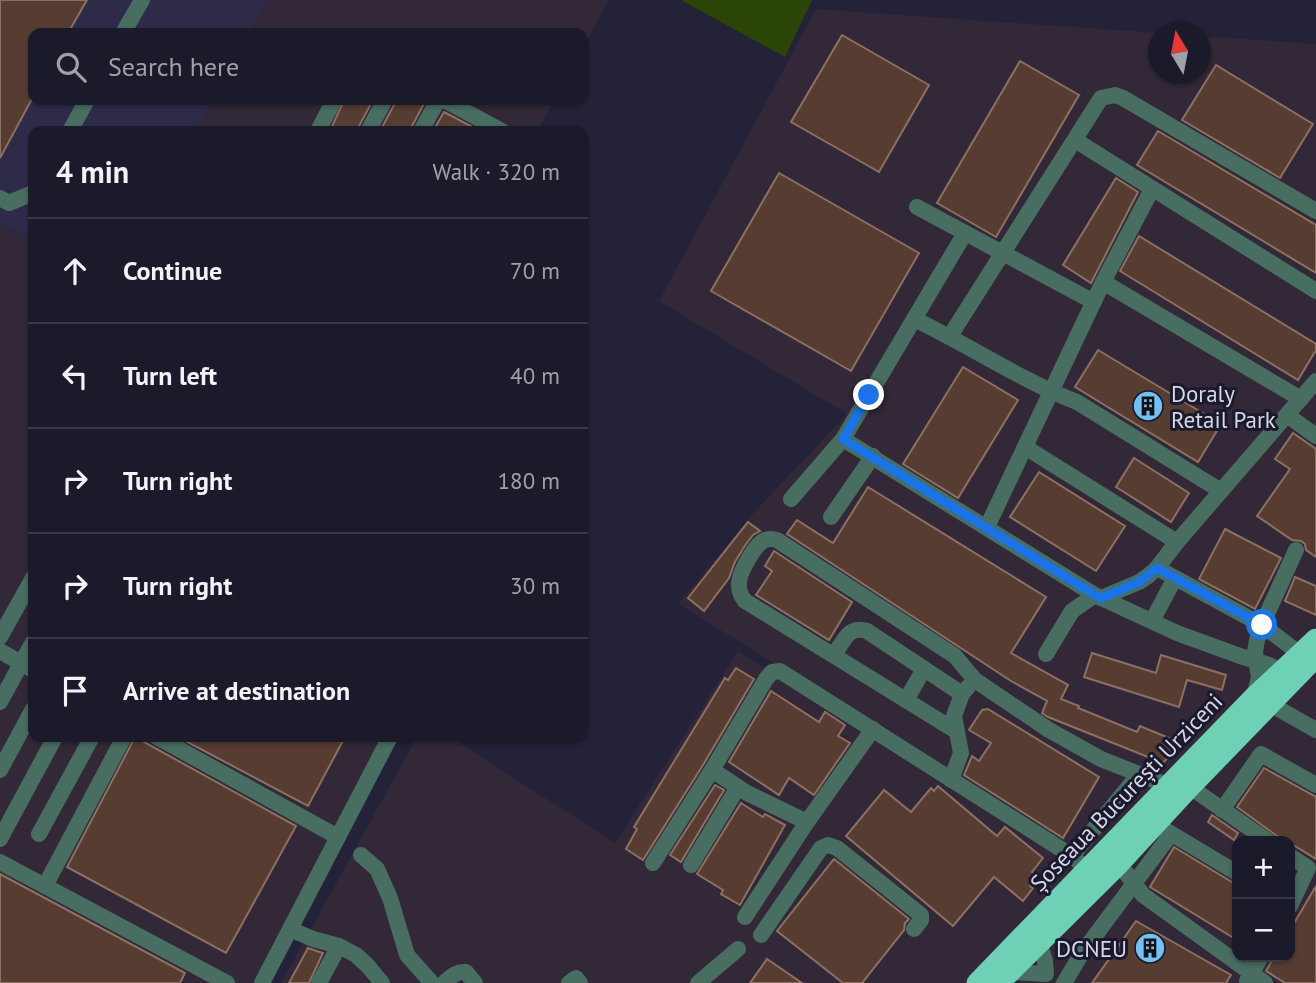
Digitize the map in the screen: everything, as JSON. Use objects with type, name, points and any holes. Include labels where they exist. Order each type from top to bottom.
[{"type":"highway","name":"Șoseaua București Urziceni","points":[[976,983],[1080,863],[1169,786],[1300,665],[1316,639]]},
{"type":"highway","name":"Șoseaua București Urziceni","points":[[1004,978],[1119,864],[1164,829],[1190,787],[1237,739],[1262,701]]},
{"type":"lane","points":[[126,28],[142,0]]},
{"type":"lane","points":[[950,336],[1101,98],[1115,95],[1123,97],[1316,211]]},
{"type":"lane","points":[[73,126],[84,105]]},
{"type":"lane","points":[[321,126],[331,105]]},
{"type":"lane","points":[[371,126],[382,105]]},
{"type":"lane","points":[[424,126],[435,105]]},
{"type":"lane","points":[[450,105],[478,126]]},
{"type":"lane","points":[[1075,140],[1316,291]]},
{"type":"lane","points":[[987,527],[1103,282],[1152,189]]},
{"type":"lane","points":[[0,198],[9,203],[28,195]]},
{"type":"lane","points":[[916,207],[1094,302]]},
{"type":"lane","points":[[791,499],[843,439],[965,233]]},
{"type":"lane","points":[[1103,282],[1301,399]]},
{"type":"lane","points":[[914,319],[1051,392],[1077,402],[1221,491]]},
{"type":"lane","points":[[1046,654],[1072,611],[1098,596],[1139,582],[1157,568],[1316,381]]},
{"type":"lane","points":[[1287,415],[1316,436]]},
{"type":"lane","points":[[843,439],[1098,596],[1177,633],[1240,656],[1256,661],[1300,665]]},
{"type":"lane","points":[[1025,447],[1177,542]]},
{"type":"lane","points":[[831,517],[873,456]]},
{"type":"lane","points":[[956,731],[745,601],[738,588],[741,573],[759,545],[771,539],[777,540],[955,656],[975,680],[1049,730],[1101,759],[1169,786]]},
{"type":"lane","points":[[1296,550],[1262,625],[1255,652],[1262,701],[1316,730]]},
{"type":"lane","points":[[1157,568],[1277,635],[1300,665]]},
{"type":"lane","points":[[1152,621],[1175,578]]},
{"type":"lane","points":[[1126,609],[1139,582]]},
{"type":"lane","points":[[0,637],[28,587]]},
{"type":"lane","points":[[834,656],[850,632],[858,629],[867,631],[962,694]]},
{"type":"lane","points":[[0,651],[27,666],[0,702]]},
{"type":"lane","points":[[906,700],[924,669]]},
{"type":"lane","points":[[653,863],[766,679],[772,673],[780,671],[1080,863],[1139,774]]},
{"type":"lane","points":[[951,780],[961,753],[954,716],[962,694],[975,680]]},
{"type":"lane","points":[[0,770],[28,718]]},
{"type":"lane","points":[[745,917],[807,822],[873,729]]},
{"type":"lane","points":[[1237,739],[1316,785]]},
{"type":"lane","points":[[0,839],[52,742]]},
{"type":"lane","points":[[39,834],[89,742]]},
{"type":"lane","points":[[45,886],[121,742]]},
{"type":"lane","points":[[166,742],[338,837]]},
{"type":"lane","points":[[262,983],[387,742]]},
{"type":"lane","points":[[1222,810],[1261,754]]},
{"type":"lane","points":[[712,770],[747,793],[807,822]]},
{"type":"lane","points":[[691,865],[738,787]]},
{"type":"lane","points":[[1190,787],[1261,836]]},
{"type":"lane","points":[[1064,983],[1082,953],[1133,883],[1164,829],[1232,870]]},
{"type":"lane","points":[[761,935],[821,848],[828,845],[837,848],[921,915],[921,920],[914,929]]},
{"type":"lane","points":[[361,855],[377,869],[390,898],[407,955],[432,983]]},
{"type":"lane","points":[[1293,899],[1312,868],[1295,859]]},
{"type":"lane","points":[[0,862],[227,983]]},
{"type":"lane","points":[[1119,864],[1143,895],[1254,980],[1259,962]]},
{"type":"lane","points":[[290,929],[343,948],[362,960],[382,983]]},
{"type":"lane","points":[[1040,942],[1045,961],[1042,979]]},
{"type":"lane","points":[[319,983],[343,948]]},
{"type":"lane","points":[[330,983],[343,948]]},
{"type":"lane","points":[[698,983],[738,949]]},
{"type":"lane","points":[[1004,978],[1042,979],[1082,953]]},
{"type":"lane","points":[[190,983],[198,968]]},
{"type":"lane","points":[[444,983],[460,972],[466,972],[475,983]]},
{"type":"lane","points":[[569,983],[576,978],[580,983]]},
{"type":"shaded area","points":[[0,0],[269,0],[253,28],[28,28],[28,105],[210,105],[199,126],[28,126],[28,239],[0,224]]},
{"type":"shaded area","points":[[269,0],[609,0],[588,39],[588,28],[253,28]]},
{"type":"shaded area","points":[[816,9],[1148,32],[1148,84],[1211,84],[1211,37],[1316,44],[1316,626],[1306,637],[1316,644],[1316,983],[1013,983],[1120,876],[678,604],[758,508],[847,414],[659,301]]},
{"type":"shaded area","points":[[210,105],[551,105],[540,126],[199,126]]},
{"type":"shaded area","points":[[0,224],[28,239],[28,742],[389,742],[262,983],[0,983]]},
{"type":"shaded area","points":[[738,651],[1081,867],[967,983],[281,983],[414,742],[458,742],[615,843]]},
{"type":"green space","points":[[681,0],[812,0],[785,57]]},
{"type":"building","points":[[0,0],[87,0],[71,28],[28,28],[29,105],[0,158]]},
{"type":"building","points":[[842,35],[929,85],[879,172],[791,122]]},
{"type":"building","points":[[1020,61],[1079,95],[996,237],[937,203]]},
{"type":"building","points":[[1216,65],[1313,124],[1280,178],[1182,120],[1204,84],[1211,84],[1211,73]]},
{"type":"building","points":[[342,105],[370,105],[359,126],[332,126]]},
{"type":"building","points":[[394,105],[423,105],[412,126],[383,126]]},
{"type":"building","points":[[444,112],[471,126],[436,126]]},
{"type":"building","points":[[1158,131],[1316,225],[1316,273],[1137,165]]},
{"type":"building","points":[[779,173],[919,253],[851,371],[711,291]]},
{"type":"building","points":[[1116,178],[1138,192],[1091,283],[1063,265]]},
{"type":"building","points":[[1139,236],[1316,344],[1316,350],[1298,380],[1120,271]]},
{"type":"building","name":"Doraly Retail Park","points":[[1098,350],[1221,424],[1198,462],[1075,387]]},
{"type":"building","points":[[963,367],[1018,400],[958,498],[903,464]]},
{"type":"building","points":[[1293,433],[1316,449],[1316,557],[1306,550],[1301,541],[1292,540],[1257,516],[1290,469],[1275,459]]},
{"type":"building","points":[[1134,458],[1189,493],[1171,522],[1116,487]]},
{"type":"building","points":[[1039,472],[1125,526],[1096,571],[1010,517]]},
{"type":"building","points":[[868,487],[1046,597],[1011,653],[1068,685],[1061,699],[1137,732],[1140,726],[1181,743],[1163,763],[1048,717],[1042,713],[1047,701],[1011,681],[787,534],[797,520],[833,543]]},
{"type":"building","points":[[748,522],[760,531],[753,535],[744,547],[729,578],[704,611],[688,598]]},
{"type":"building","points":[[1225,529],[1281,558],[1255,609],[1199,579]]},
{"type":"building","points":[[774,551],[852,602],[829,640],[756,595],[772,571],[765,566]]},
{"type":"building","points":[[1295,577],[1316,586],[1316,615],[1285,601]]},
{"type":"building","points":[[1092,653],[1156,673],[1161,655],[1226,675],[1222,690],[1187,680],[1179,707],[1084,677]]},
{"type":"building","points":[[736,668],[754,679],[643,860],[626,849],[637,829],[634,827],[725,678],[728,680]]},
{"type":"building","points":[[771,691],[819,722],[825,712],[845,725],[838,736],[850,743],[814,795],[789,778],[779,795],[729,762]]},
{"type":"building","points":[[988,709],[1099,777],[1063,838],[964,775],[972,756],[979,761],[991,743],[969,730],[982,710]]},
{"type":"building","points":[[132,742],[144,742],[296,826],[226,953],[67,867]]},
{"type":"building","points":[[187,742],[342,742],[308,806]]},
{"type":"building","points":[[1264,768],[1316,797],[1316,859],[1295,846],[1295,836],[1277,836],[1237,807]]},
{"type":"building","points":[[715,785],[724,790],[681,862],[670,855]]},
{"type":"building","points":[[938,786],[997,836],[1005,827],[1043,858],[1032,872],[1038,877],[1023,901],[994,877],[953,926],[846,836],[884,790],[911,812],[931,788],[934,791]]},
{"type":"building","points":[[741,803],[763,817],[765,814],[785,825],[740,905],[721,894],[723,890],[697,874]]},
{"type":"building","points":[[1212,815],[1238,833],[1232,839],[1208,822]]},
{"type":"building","points":[[1174,847],[1232,882],[1232,937],[1150,887]]},
{"type":"building","points":[[834,859],[909,919],[904,930],[862,983],[843,983],[777,931]]},
{"type":"building","points":[[0,874],[185,973],[180,983],[0,983]]},
{"type":"building","points":[[1316,886],[1316,983],[1285,983],[1266,971],[1271,962],[1295,962],[1295,922]]},
{"type":"building","name":"DCNEU","points":[[1136,921],[1231,975],[1226,983],[1092,983]]},
{"type":"building","points":[[308,948],[323,953],[309,983],[289,983]]},
{"type":"building","points":[[767,959],[802,983],[750,983]]},
{"type":"place","name":"Doraly Retail Park","points":[[1148,406]]},
{"type":"place","name":"DCNEU","points":[[1150,948]]},
{"type":"route","points":[[869,395],[843,439],[1095,595],[1101,598],[1139,582],[1157,568],[1262,625]]}]
